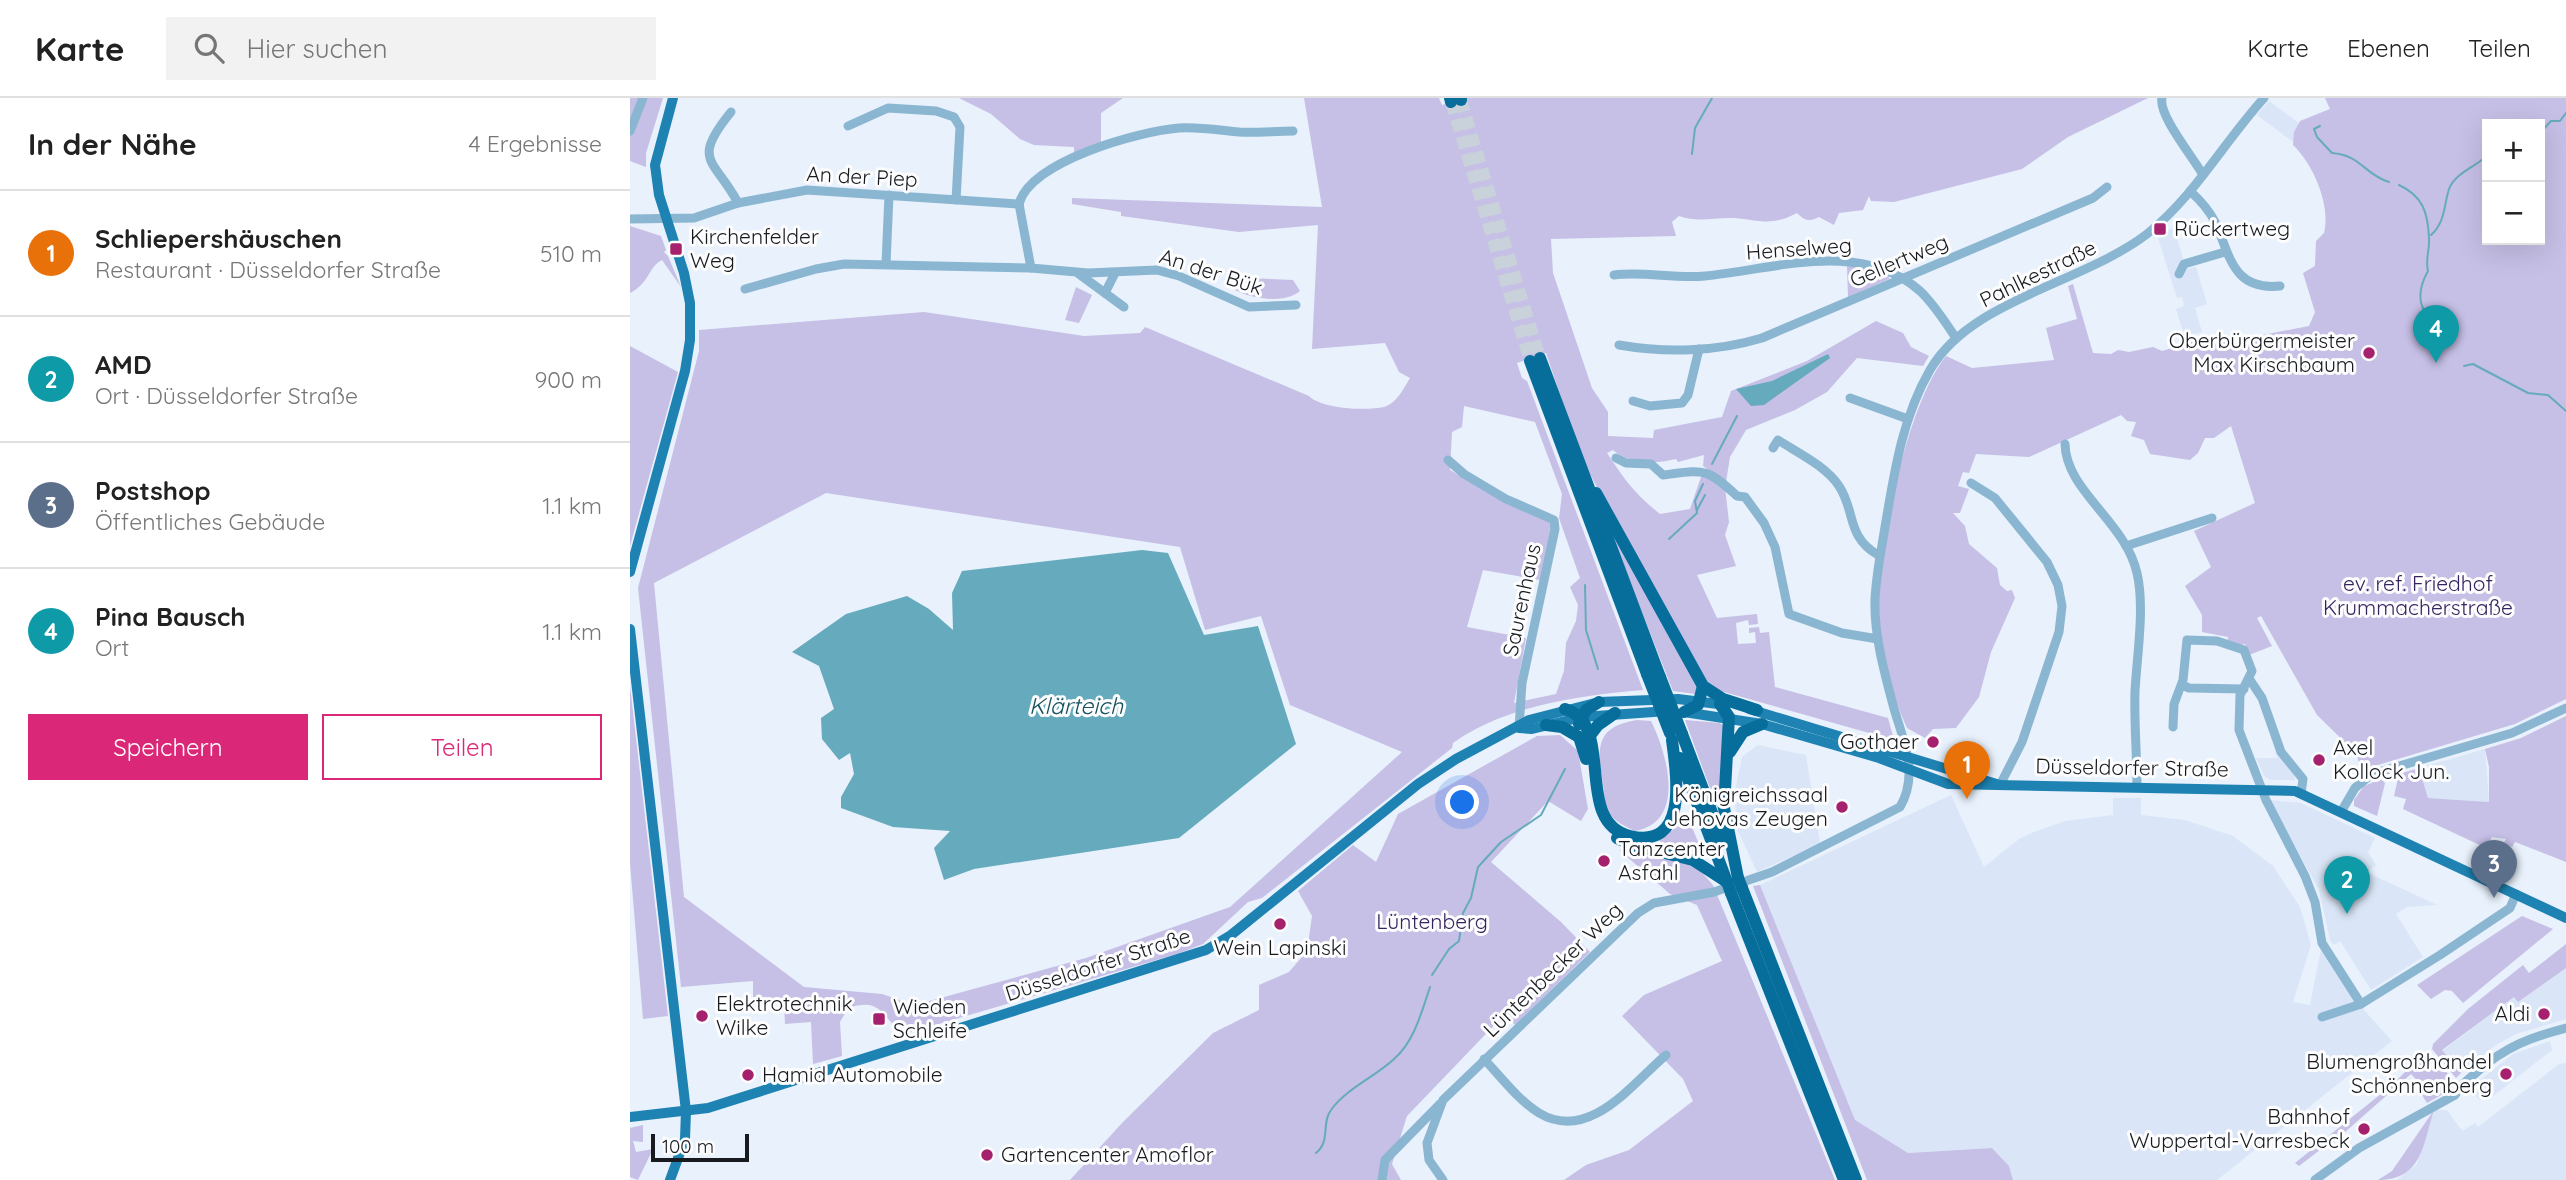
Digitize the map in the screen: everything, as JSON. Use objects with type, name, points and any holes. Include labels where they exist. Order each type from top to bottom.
[{"type":"highway","points":[[1653,676],[1580,470],[1535,359],[1653,676],[1675,735],[1856,1180]]},
{"type":"highway","points":[[1580,470],[1703,686],[1723,699],[1757,710]]},
{"type":"highway","points":[[1684,712],[1701,701],[1703,686]]},
{"type":"highway","points":[[1599,702],[1586,710],[1578,726],[1584,737],[1604,814],[1613,828],[1636,837],[1647,837],[1666,827],[1677,808],[1675,735]]},
{"type":"highway","points":[[1720,704],[1730,717],[1725,817],[1734,885],[1844,1180]]},
{"type":"highway","points":[[1565,709],[1583,717]]},
{"type":"highway","points":[[1584,737],[1615,713]]},
{"type":"highway","points":[[1727,759],[1743,732],[1762,724]]},
{"type":"highway","points":[[1546,725],[1562,727],[1584,737]]},
{"type":"highway","points":[[1584,737],[1594,803],[1606,831],[1632,845],[1693,860],[1734,885]]},
{"type":"main road","points":[[630,572],[685,371],[690,340],[688,293],[656,184],[655,165],[673,98]]},
{"type":"main road","points":[[630,629],[686,1111],[685,1139],[670,1180]]},
{"type":"main road","name":"Düsseldorfer Straße","points":[[630,1117],[686,1111],[730,1102],[1206,950],[1231,935],[1435,772],[1519,728],[1529,720],[1565,709],[1599,702],[1701,701],[1757,710],[2000,785]]},
{"type":"main road","name":"Düsseldorfer Straße","points":[[1519,728],[1615,713],[1684,712],[1762,724],[1948,784],[2263,789],[2301,794],[2566,918]]},
{"type":"street","points":[[630,131],[643,98]]},
{"type":"street","points":[[2162,98],[2162,111],[2203,175]]},
{"type":"street","name":"Pahlkestraße","points":[[1909,757],[1878,639],[1875,601],[1878,555],[1895,468],[1908,419],[1929,372],[1955,338],[1996,311],[2101,264],[2126,249],[2160,222],[2190,191],[2264,98]]},
{"type":"street","points":[[848,125],[888,108],[936,111],[954,117],[960,127],[956,200]]},
{"type":"street","points":[[731,112],[714,132],[709,150],[714,170],[738,204]]},
{"type":"street","points":[[1031,268],[1019,204],[1029,184],[1070,160],[1143,133],[1196,127],[1239,132],[1293,131]]},
{"type":"street","name":"Gellertweg","points":[[1619,345],[1699,349],[1741,345],[2093,198],[2107,187]]},
{"type":"street","name":"An der Piep","points":[[666,220],[694,218],[738,204],[803,190],[1019,204]]},
{"type":"street","points":[[2190,191],[2214,221],[2233,267],[2248,280],[2266,286],[2280,286]]},
{"type":"street","points":[[886,264],[889,195]]},
{"type":"street","points":[[630,219],[666,220]]},
{"type":"street","points":[[2179,274],[2184,264],[2225,252]]},
{"type":"street","name":"Henselweg","points":[[1614,275],[1696,276],[1763,266],[1850,262],[1876,265],[1903,279],[1930,302],[1955,338]]},
{"type":"street","name":"An der Bük","points":[[745,289],[828,266],[886,264],[1031,268],[1077,273],[1157,270],[1179,276],[1250,307],[1296,305]]},
{"type":"street","name":"An der Bük","points":[[1077,273],[1124,307]]},
{"type":"street","points":[[1105,293],[1115,273]]},
{"type":"street","points":[[1633,401],[1650,406],[1682,403],[1688,395],[1699,349]]},
{"type":"street","points":[[1850,398],[1908,419]]},
{"type":"street","points":[[1773,449],[1778,440],[1832,477],[1845,498],[1855,533],[1878,555]]},
{"type":"street","points":[[2065,444],[2071,473],[2115,526],[2137,572],[2140,596],[2134,718],[2137,787]]},
{"type":"street","points":[[1616,458],[1622,463],[1650,464],[1662,475],[1697,469],[1715,475],[1737,496],[1745,497],[1764,523],[1780,561],[1789,614],[1842,633],[1878,639]]},
{"type":"street","name":"Saurenhaus","points":[[1448,460],[1464,474],[1506,499],[1554,520],[1555,529],[1522,683],[1519,728]]},
{"type":"street","points":[[1971,483],[1995,498],[2047,562],[2058,585],[2062,606],[2059,632],[2022,742],[2000,785]]},
{"type":"street","points":[[2126,546],[2212,518]]},
{"type":"street","points":[[2173,727],[2174,704],[2182,685],[2187,640],[2217,641],[2244,650],[2252,671],[2239,696],[2239,730],[2315,901],[2322,943],[2361,1004]]},
{"type":"street","points":[[2182,685],[2189,688],[2247,685],[2262,698],[2281,752],[2303,779],[2301,794]]},
{"type":"street","points":[[2341,812],[2355,788],[2369,776],[2512,733],[2566,708]]},
{"type":"street","points":[[1908,770],[1909,757]]},
{"type":"street","name":"Lüntenbecker Weg","points":[[1443,1180],[1429,1160],[1427,1143],[1443,1100],[1638,913],[1654,903],[1714,892],[1772,872],[1889,815],[1903,803],[1908,770]]},
{"type":"street","points":[[2322,1017],[2361,1004],[2510,908],[2516,894]]},
{"type":"street","points":[[2315,1180],[2359,1148],[2455,1095],[2461,1086],[2504,1050],[2529,1038],[2566,1028]]},
{"type":"street","points":[[1484,1059],[1537,1112],[1560,1121],[1574,1121],[1600,1113],[1666,1055]]},
{"type":"street","points":[[1382,1180],[1385,1160],[1443,1100]]},
{"type":"shaded area","points":[[2269,101],[2299,123],[2293,142],[2257,115]]},
{"type":"shaded area","points":[[2163,227],[2164,231],[2174,228],[2186,269],[2196,267],[2207,304],[2195,308],[2202,332],[2185,337],[2176,309],[2184,306],[2182,297],[2177,298],[2158,238],[2163,236]]},
{"type":"shaded area","points":[[1758,745],[1806,755],[1820,844],[1757,872],[1738,831],[1734,796],[1742,757]]},
{"type":"shaded area","points":[[2273,749],[2294,774],[2295,780],[2271,780],[2264,776],[2256,758],[2278,758]]},
{"type":"shaded area","points":[[2485,749],[2489,802],[2428,798],[2419,768]]},
{"type":"shaded area","points":[[1951,795],[1984,867],[2019,839],[2034,832],[2065,821],[2113,815],[2113,798],[2141,798],[2141,815],[2185,820],[2233,836],[2273,866],[2300,907],[2311,945],[2293,1002],[2310,1005],[2321,949],[2355,1000],[2392,1041],[2217,1180],[2013,1180],[2009,1166],[1992,1148],[1908,1153],[1855,1120],[1760,885]]},
{"type":"shaded area","points":[[2270,800],[2301,803],[2375,838],[2368,852],[2376,865],[2366,872],[2437,905],[2407,907],[2396,914],[2423,957],[2371,990],[2340,941],[2333,945],[2330,940],[2319,890]]},
{"type":"shaded area","points":[[2566,968],[2566,1019],[2516,1034],[2494,1046],[2461,1073],[2442,1051],[2514,997],[2518,1002]]},
{"type":"shaded area","name":"Blumengroßhandel Schönnenberg","points":[[2550,1041],[2552,1050],[2488,1100],[2479,1099],[2472,1091],[2480,1080],[2513,1054]]},
{"type":"shaded area","points":[[2566,1063],[2566,1180],[2397,1180],[2417,1164],[2434,1110],[2447,1110],[2462,1131],[2475,1123],[2478,1127],[2559,1064]]},
{"type":"green space","points":[[630,98],[663,98],[646,153],[646,167],[630,161]]},
{"type":"green space","points":[[959,98],[1123,98],[1101,113],[1101,142],[1074,153],[1074,147],[1034,145],[1020,139],[991,114]]},
{"type":"green space","points":[[1304,98],[1439,98],[1442,105],[1465,98],[2148,98],[2068,137],[2022,169],[1894,202],[1871,201],[1869,196],[1863,210],[1839,213],[1834,225],[1819,217],[1805,219],[1797,213],[1765,222],[1679,216],[1672,222],[1676,236],[1551,239],[1553,273],[1592,388],[1608,412],[1608,436],[1653,438],[1654,430],[1722,417],[1731,391],[1807,361],[1876,321],[1903,333],[1911,347],[1929,356],[1923,366],[1857,358],[1827,392],[1795,410],[1746,430],[1730,457],[1726,482],[1703,466],[1704,455],[1678,462],[1676,459],[1652,462],[1635,461],[1613,450],[1607,453],[1630,485],[1660,514],[1690,509],[1702,474],[1725,487],[1729,522],[1725,535],[1736,566],[1697,575],[1717,618],[1757,614],[1758,624],[1749,625],[1748,620],[1736,623],[1738,644],[1756,643],[1755,632],[1749,633],[1749,628],[1759,627],[1760,633],[1769,632],[1775,687],[1888,718],[1894,740],[1710,688],[1638,565],[1582,459],[1546,353],[1517,363],[1522,378],[1527,381],[1643,690],[1544,704],[1473,730],[1453,743],[1452,748],[1262,898],[1248,902],[1203,944],[1177,954],[908,1033],[899,1029],[882,1012],[870,1005],[848,1008],[840,1022],[842,1056],[813,1064],[811,1022],[785,1024],[784,1003],[753,1005],[753,981],[681,987],[638,588],[699,351],[699,330],[924,312],[1084,336],[1140,333],[1145,327],[1323,404],[1356,409],[1384,407],[1396,399],[1410,378],[1399,372],[1385,343],[1312,349],[1318,225],[1239,232],[1121,216],[1121,212],[1072,204],[1072,198],[1322,207]],"holes":[[[1464,406],[1535,422],[1562,494],[1559,518],[1580,578],[1570,587],[1578,605],[1576,621],[1566,643],[1564,671],[1556,694],[1514,703],[1526,638],[1467,627],[1483,570],[1540,580],[1552,528],[1548,520],[1502,501],[1450,470],[1452,432],[1462,427]],[[826,493],[1180,547],[1205,630],[1261,616],[1290,705],[1402,752],[1230,907],[1086,958],[915,1005],[882,994],[804,987],[684,897],[654,583]]]},
{"type":"green space","name":"ev. ref. Friedhof Krummacherstraße","points":[[2325,98],[2566,98],[2566,699],[2515,724],[2361,770],[2356,753],[2317,715],[2261,616],[2257,618],[2272,646],[2249,655],[2245,644],[2237,646],[2227,642],[2228,637],[2202,632],[2202,615],[2185,586],[2211,567],[2194,531],[2255,503],[2231,426],[2214,438],[2205,438],[2198,453],[2190,460],[2150,454],[2144,440],[2131,436],[2136,422],[2127,421],[2121,415],[2029,457],[1976,454],[1969,473],[1963,472],[1958,486],[1969,489],[1960,513],[1953,513],[1965,526],[1969,544],[1997,568],[2000,585],[2007,591],[2012,590],[2015,598],[1991,652],[1979,697],[1956,728],[1933,729],[1925,738],[1907,728],[1892,687],[1882,642],[1879,586],[1889,518],[1907,442],[1932,378],[1946,356],[1972,368],[2054,360],[2046,328],[2077,319],[2068,286],[2073,284],[2093,353],[2111,354],[2118,350],[2129,352],[2153,347],[2162,351],[2192,342],[2215,344],[2309,326],[2315,312],[2303,273],[2315,266],[2316,241],[2324,233],[2326,222],[2319,186],[2308,163],[2293,145],[2294,132],[2300,121],[2330,109]]},
{"type":"green space","points":[[630,226],[661,236],[666,250],[664,252],[681,287],[662,260],[641,285],[630,293]]},
{"type":"green space","points":[[1847,266],[1862,266],[1889,279],[1848,297]]},
{"type":"green space","points":[[1240,279],[1293,280],[1300,291],[1286,298],[1268,299],[1235,290]]},
{"type":"green space","points":[[1076,287],[1092,295],[1079,323],[1065,320]]},
{"type":"green space","points":[[630,346],[678,372],[630,546]]},
{"type":"green space","points":[[1600,506],[1698,684],[1695,694],[1673,691]]},
{"type":"green space","points":[[630,686],[668,1016],[643,1019],[630,863]]},
{"type":"green space","points":[[2566,716],[2566,862],[2515,842],[2512,847],[2504,842],[2506,839],[2492,837],[2486,848],[2403,809],[2406,799],[2394,796],[2399,774],[2419,768],[2428,798],[2489,802],[2489,767],[2485,749],[2521,738]]},
{"type":"green space","points":[[1637,720],[1651,721],[1663,750],[1668,785],[1667,801],[1662,815],[1651,825],[1635,831],[1617,821],[1607,809],[1600,751],[1606,734],[1612,728]]},
{"type":"green space","points":[[1685,720],[1720,723],[1725,727],[1721,818]]},
{"type":"green space","name":"Lüntenberg","points":[[1560,735],[1578,751],[1588,809],[1581,821],[1548,801],[1491,862],[1561,922],[1590,952],[1515,1025],[1505,1014],[1407,1116],[1392,1164],[1401,1180],[1070,1180],[1123,1122],[1213,1033],[1259,1010],[1259,985],[1289,972],[1307,951],[1312,916],[1298,891],[1353,845],[1376,862],[1398,814],[1537,736]]},
{"type":"green space","points":[[2381,779],[2385,783],[2377,816],[2354,806],[2354,800],[2364,786]]},
{"type":"green space","points":[[1686,813],[1704,856],[1659,841],[1674,829]]},
{"type":"green space","points":[[1619,850],[1642,851],[1695,865],[1713,885],[1835,1180],[1564,1180],[1586,1165],[1629,1150],[1693,1101],[1683,1079],[1622,1016],[1644,995],[1722,961],[1697,905],[1670,894]]},
{"type":"green space","points":[[1760,885],[1855,1120],[1908,1153],[1992,1148],[2009,1166],[2013,1180],[1867,1180],[1753,886]]},
{"type":"green space","points":[[2522,916],[2553,929],[2463,1003],[2452,991],[2445,990],[2431,999],[2417,985]]},
{"type":"green space","points":[[2566,944],[2566,968],[2518,1002],[2514,997],[2442,1050],[2461,1073],[2456,1078],[2432,1049],[2433,1044],[2468,1009],[2523,965],[2529,973]]},
{"type":"green space","points":[[2426,1051],[2453,1079],[2443,1094],[2427,1103],[2422,1095],[2425,1089],[2411,1074],[2328,1147],[2325,1146],[2299,1166],[2295,1163],[2392,1085]]},
{"type":"green space","points":[[2434,1110],[2423,1148],[2412,1167],[2404,1174],[2378,1180],[2392,1171]]},
{"type":"green space","points":[[643,1125],[643,1142],[633,1141],[636,1152],[653,1149],[638,1180],[630,1177],[630,1128]]},
{"type":"water","points":[[1828,354],[1830,358],[1764,405],[1751,406],[1736,389],[1772,381]]},
{"type":"water","name":"Klärteich","points":[[1142,550],[1168,553],[1204,635],[1258,626],[1296,744],[1179,838],[974,869],[944,880],[934,848],[950,831],[893,827],[841,808],[841,797],[854,774],[850,753],[839,760],[822,739],[821,718],[834,709],[819,666],[792,652],[846,614],[907,596],[929,609],[953,630],[952,593],[962,571]]},
{"type":"waterway","points":[[1692,154],[1695,128],[1712,98]]},
{"type":"waterway","points":[[2545,128],[2551,121],[2560,121],[2566,113]]},
{"type":"waterway","points":[[2320,126],[2314,129],[2317,137],[2332,153],[2350,157],[2374,175],[2389,182]]},
{"type":"waterway","points":[[2431,235],[2442,219],[2452,184],[2459,175],[2482,160]]},
{"type":"waterway","points":[[2399,185],[2414,194],[2425,213],[2429,238],[2428,271],[2420,299],[2422,307],[2442,338]]},
{"type":"waterway","points":[[2464,366],[2473,364],[2528,393],[2548,395],[2566,411]]},
{"type":"waterway","points":[[1712,464],[1737,416]]},
{"type":"waterway","points":[[1669,539],[1697,513],[1695,501],[1703,484]]},
{"type":"waterway","points":[[1697,510],[1705,495]]},
{"type":"waterway","points":[[1585,585],[1586,630],[1598,669]]},
{"type":"waterway","points":[[1432,975],[1449,949],[1459,941],[1463,913],[1471,898],[1478,867],[1501,842],[1541,815],[1565,769]]},
{"type":"waterway","points":[[1316,1153],[1325,1138],[1331,1110],[1345,1095],[1394,1059],[1407,1044],[1430,987]]},
{"type":"tunnel","points":[[1461,100],[1540,358]]},
{"type":"tunnel","points":[[1451,102],[1530,361]]},
{"type":"place","name":"Rückertweg","points":[[2160,229]]},
{"type":"place","name":"Kirchenfelder Weg","points":[[676,249]]},
{"type":"place","name":"Oberbürgermeister Max Kirschbaum","points":[[2369,353]]},
{"type":"place","name":"Pina Bausch","points":[[2436,363]]},
{"type":"place","name":"Gothaer","points":[[1933,742]]},
{"type":"place","name":"Axel Kollock Jun.","points":[[2319,760]]},
{"type":"place","name":"Schliepershäuschen","points":[[1967,799]]},
{"type":"place","name":"Königreichssaal Jehovas Zeugen","points":[[1842,807]]},
{"type":"place","name":"Tanzcenter Asfahl","points":[[1604,861]]},
{"type":"place","name":"Postshop","points":[[2494,898]]},
{"type":"place","name":"AMD","points":[[2347,914]]},
{"type":"place","name":"Wein Lapinski","points":[[1280,924]]},
{"type":"place","name":"Aldi","points":[[2544,1014]]},
{"type":"place","name":"Elektrotechnik Wilke","points":[[702,1016]]},
{"type":"place","name":"Wieden Schleife","points":[[879,1019]]},
{"type":"place","name":"Blumengroßhandel Schönnenberg","points":[[2506,1074]]},
{"type":"place","name":"Hamid Automobile","points":[[748,1075]]},
{"type":"place","name":"Bahnhof Wuppertal-Varresbeck","points":[[2364,1129]]},
{"type":"place","name":"Gartencenter Amoflor","points":[[987,1155]]}]
